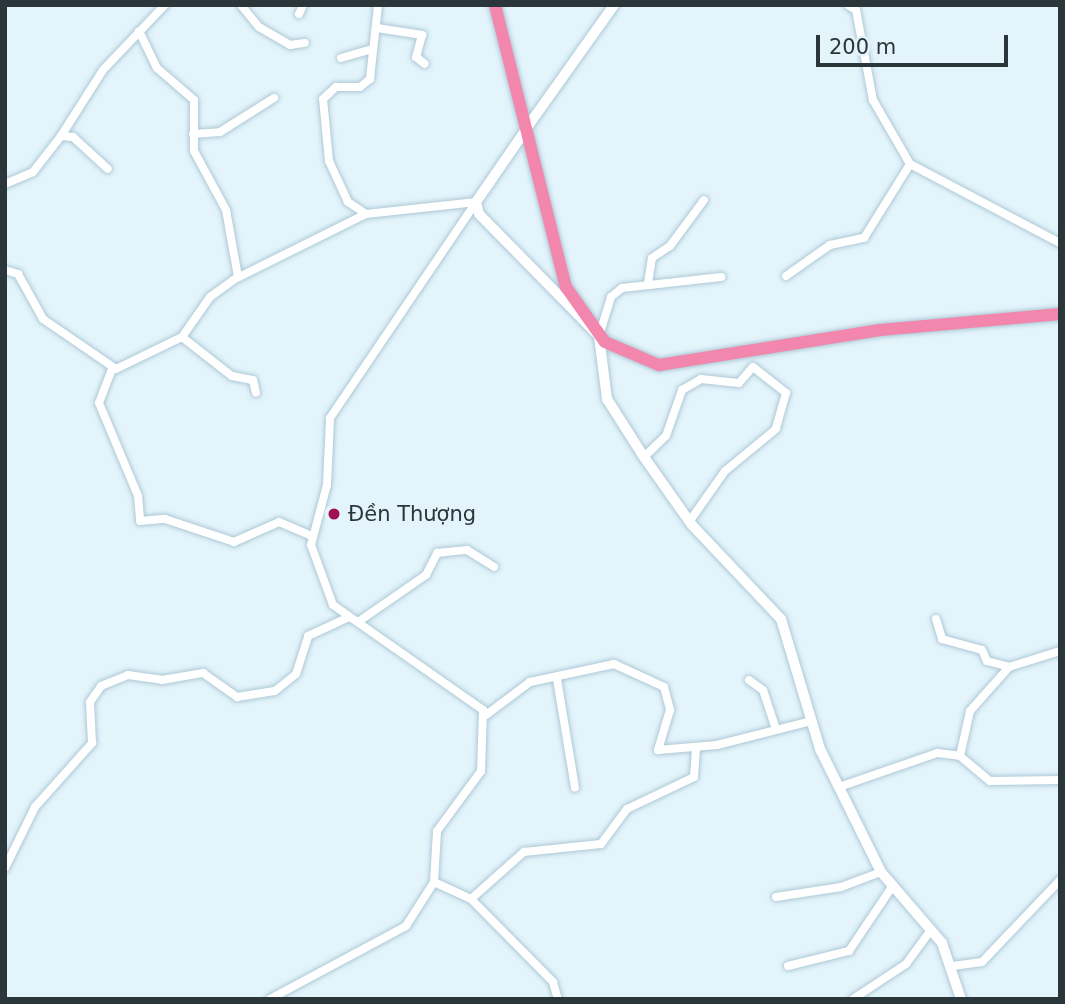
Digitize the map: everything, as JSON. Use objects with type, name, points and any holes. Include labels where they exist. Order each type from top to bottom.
[{"type":"highway","points":[[497,5],[526,128],[572,295],[598,336],[653,362],[1060,314]]},
{"type":"highway","points":[[653,362],[851,328],[1060,307]]},
{"type":"street","points":[[5,184],[33,172],[61,136],[103,70],[166,5]]},
{"type":"street","points":[[241,5],[259,27],[290,45],[305,43]]},
{"type":"street","points":[[366,214],[348,202],[329,161],[323,99],[336,87],[366,84],[377,28],[378,5]]},
{"type":"street","points":[[486,715],[349,617],[328,598],[312,536],[327,485],[330,418],[526,128],[614,5]]},
{"type":"street","points":[[848,5],[856,10],[873,100],[910,164],[1060,243]]},
{"type":"street","points":[[377,28],[422,35],[416,57],[425,64]]},
{"type":"street","points":[[139,31],[157,68],[194,100],[193,134],[198,167],[226,210],[238,277]]},
{"type":"street","points":[[341,58],[373,49]]},
{"type":"street","points":[[193,134],[219,132],[274,98]]},
{"type":"street","points":[[61,136],[73,137],[108,169]]},
{"type":"street","points":[[786,276],[830,245],[864,238],[910,164]]},
{"type":"street","points":[[648,283],[652,258],[670,246],[704,200]]},
{"type":"street","points":[[312,536],[279,522],[234,542],[165,519],[140,521],[138,496],[99,403],[113,369],[181,337],[209,297],[238,277],[294,255],[366,214],[476,202]]},
{"type":"street","points":[[476,202],[492,232],[598,336]]},
{"type":"street","points":[[5,270],[18,274],[43,318],[113,369]]},
{"type":"street","points":[[721,277],[648,283],[615,292],[598,336],[607,399],[690,522],[781,619],[808,722],[881,872],[931,930],[954,966],[961,999]]},
{"type":"street","points":[[181,337],[232,376],[253,380],[256,393]]},
{"type":"street","points":[[644,457],[666,436],[682,390],[705,377],[739,383],[753,367],[786,393],[776,429],[725,471],[690,522]]},
{"type":"street","points":[[358,622],[426,575],[437,553],[467,551],[495,566]]},
{"type":"street","points":[[5,868],[35,807],[92,743],[89,702],[101,686],[128,675],[162,680],[202,673],[237,697],[275,691],[296,674],[308,636],[349,617]]},
{"type":"street","points":[[936,619],[942,639],[982,650],[987,661],[1009,667]]},
{"type":"street","points":[[960,756],[970,711],[1009,667],[1060,650]]},
{"type":"street","points":[[270,999],[396,934],[434,882],[433,840],[481,771],[486,715],[520,687],[605,664],[638,671],[667,692],[670,710],[658,750],[696,749],[808,722]]},
{"type":"street","points":[[557,679],[575,788]]},
{"type":"street","points":[[749,680],[763,690],[776,729]]},
{"type":"street","points":[[471,899],[524,852],[601,844],[627,809],[694,777],[696,749]]},
{"type":"street","points":[[839,787],[918,757],[960,756],[990,781],[1060,780]]},
{"type":"street","points":[[776,897],[841,887],[881,872]]},
{"type":"street","points":[[954,966],[982,962],[1060,880]]},
{"type":"street","points":[[434,882],[471,899],[553,982],[558,999]]},
{"type":"street","points":[[788,966],[849,951],[892,887]]},
{"type":"street","points":[[853,999],[906,964],[931,930]]},
{"type":"place","name":"Đền Thượng","points":[[334,514]]}]
